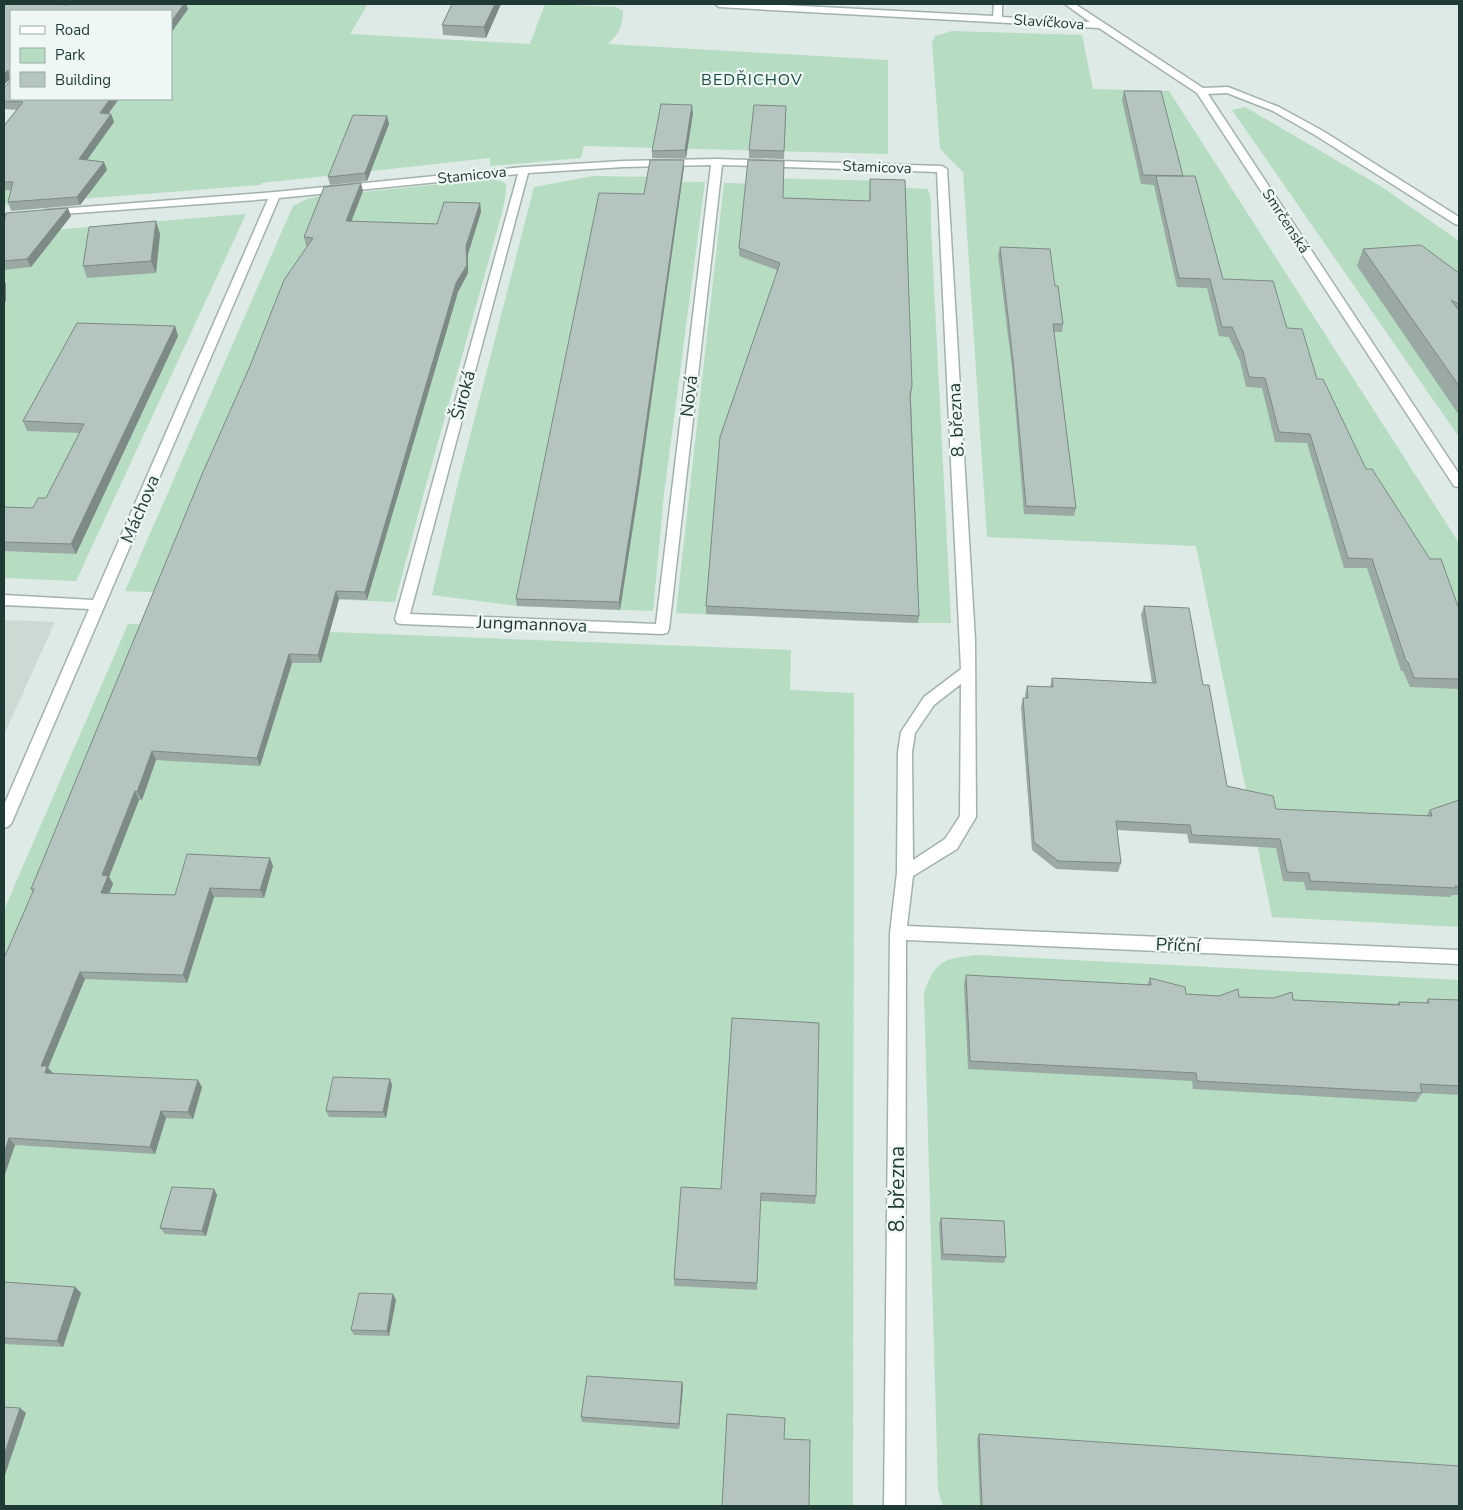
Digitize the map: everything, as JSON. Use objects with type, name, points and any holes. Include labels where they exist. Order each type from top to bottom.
[{"type":"street","name":"Slavíčkova","points":[[719,4],[1101,26]]},
{"type":"street","name":"Slavíčkova","points":[[997,19],[998,4]]},
{"type":"street","name":"Smrčenská","points":[[1069,4],[1201,91],[1459,483]]},
{"type":"street","points":[[1201,91],[1228,90],[1276,109],[1319,133],[1459,222]]},
{"type":"street","name":"Stamicova","points":[[42,213],[275,195],[524,170],[623,164],[717,162],[942,169]]},
{"type":"street","name":"Nová","points":[[662,630],[717,162]]},
{"type":"street","name":"8. března","points":[[904,873],[951,844],[968,817],[968,671],[942,169]]},
{"type":"street","name":"Široká","points":[[402,619],[524,170]]},
{"type":"street","name":"Máchova","points":[[4,822],[275,195]]},
{"type":"street","points":[[4,600],[99,605]]},
{"type":"street","name":"Jungmannova","points":[[402,619],[662,630]]},
{"type":"street","name":"8. března","points":[[895,1506],[898,933],[904,873],[906,820],[905,752],[908,732],[930,701],[968,671]]},
{"type":"street","name":"Příční","points":[[898,933],[1459,957]]},
{"type":"shaded area","points":[[4,620],[55,622],[4,735]]},
{"type":"green space","points":[[102,4],[368,4],[350,34],[530,44],[545,4],[616,7],[623,11],[622,22],[617,34],[608,44],[888,60],[888,154],[584,146],[581,158],[490,166],[490,158],[262,183],[260,185],[4,205],[4,124],[24,100],[172,100],[172,10]]},
{"type":"green space","points":[[952,31],[1082,35],[1093,89],[1169,91],[1459,543],[1459,927],[1272,917],[1196,546],[987,537],[963,172],[940,149],[932,43],[935,36]]},
{"type":"green space","points":[[1245,107],[1382,187],[1459,241],[1459,437],[1232,110]]},
{"type":"green space","points":[[593,176],[651,177],[651,181],[705,182],[664,494],[653,611],[517,606],[432,595],[457,487],[534,187]]},
{"type":"green space","points":[[764,178],[887,181],[888,187],[928,189],[931,201],[951,623],[676,613],[724,183],[763,184]]},
{"type":"green space","points":[[490,179],[506,184],[502,213],[395,602],[125,591],[293,206],[309,198]]},
{"type":"green space","points":[[246,214],[76,581],[4,578],[4,234]]},
{"type":"green space","points":[[128,624],[791,650],[790,690],[854,693],[853,1506],[4,1506],[4,910]]},
{"type":"green space","points":[[978,955],[1459,980],[1459,1506],[943,1506],[938,1491],[924,993],[937,967],[949,960]]},
{"type":"building","points":[[4,4],[184,4],[172,21],[172,10],[10,10],[10,81],[8,70],[4,74]]},
{"type":"building","points":[[452,4],[495,4],[484,27],[442,25]]},
{"type":"building","points":[[10,81],[10,100],[109,100],[100,113],[111,114],[79,159],[104,162],[77,197],[8,202],[13,182],[4,182],[4,126],[23,102],[4,101],[4,88]]},
{"type":"building","points":[[1124,91],[1161,91],[1183,176],[1143,175]]},
{"type":"building","points":[[661,104],[692,105],[685,150],[652,151]]},
{"type":"building","points":[[754,105],[786,106],[784,151],[749,150]]},
{"type":"building","points":[[353,115],[387,116],[365,173],[328,177]]},
{"type":"building","points":[[650,160],[684,160],[619,602],[516,599],[599,193],[644,194]]},
{"type":"building","points":[[748,160],[784,161],[783,198],[870,201],[870,179],[905,180],[912,386],[910,394],[919,616],[706,606],[720,437],[780,263],[739,248]]},
{"type":"building","points":[[1156,176],[1195,176],[1223,279],[1273,281],[1287,328],[1302,329],[1317,379],[1323,379],[1366,469],[1372,469],[1430,559],[1441,559],[1459,609],[1459,679],[1414,678],[1406,661],[1372,559],[1348,558],[1310,434],[1279,432],[1265,378],[1249,377],[1243,352],[1232,327],[1222,327],[1210,279],[1179,278]]},
{"type":"building","points":[[361,183],[346,221],[437,224],[444,202],[480,203],[466,246],[467,265],[456,283],[365,592],[336,591],[318,655],[289,654],[257,758],[152,751],[102,875],[108,876],[101,893],[175,895],[187,854],[270,858],[260,890],[210,888],[183,975],[80,972],[41,1066],[47,1066],[45,1073],[198,1080],[188,1112],[161,1111],[150,1147],[9,1138],[4,1154],[4,958],[34,889],[31,889],[203,472],[250,366],[284,280],[313,238],[304,237],[324,187]]},
{"type":"building","points":[[68,208],[27,259],[4,261],[4,222],[6,213]]},
{"type":"building","points":[[156,221],[151,261],[83,266],[89,227]]},
{"type":"building","points":[[1421,245],[1459,273],[1459,304],[1451,300],[1459,311],[1459,386],[1363,249]]},
{"type":"building","points":[[1000,247],[1050,249],[1055,286],[1058,286],[1063,324],[1053,324],[1076,508],[1026,506],[1013,360]]},
{"type":"building","points":[[77,323],[175,326],[71,544],[4,542],[4,507],[33,508],[38,498],[46,498],[84,424],[23,421]]},
{"type":"building","points":[[1144,606],[1189,608],[1203,685],[1209,685],[1227,786],[1273,796],[1276,809],[1432,816],[1430,810],[1459,800],[1459,887],[1310,881],[1309,873],[1287,872],[1280,839],[1192,835],[1190,825],[1116,821],[1121,863],[1058,861],[1034,842],[1023,698],[1028,698],[1027,686],[1053,687],[1052,678],[1156,683]]},
{"type":"building","points":[[966,975],[1151,985],[1150,978],[1185,987],[1186,994],[1219,996],[1238,989],[1239,997],[1274,998],[1292,992],[1293,1000],[1400,1005],[1399,1002],[1429,1003],[1428,999],[1459,1000],[1459,1086],[1420,1084],[1422,1093],[1197,1081],[1196,1073],[970,1061]]},
{"type":"building","points":[[732,1018],[819,1023],[816,1196],[761,1193],[757,1283],[674,1279],[681,1187],[721,1189]]},
{"type":"building","points":[[333,1077],[390,1079],[383,1112],[326,1111]]},
{"type":"building","points":[[172,1187],[214,1189],[202,1231],[160,1228]]},
{"type":"building","points":[[941,1218],[1004,1221],[1006,1257],[943,1254]]},
{"type":"building","points":[[4,1282],[75,1287],[57,1341],[4,1338]]},
{"type":"building","points":[[359,1293],[393,1294],[387,1331],[351,1330]]},
{"type":"building","points":[[587,1376],[682,1382],[679,1424],[581,1417]]},
{"type":"building","points":[[4,1407],[20,1408],[4,1455]]},
{"type":"building","points":[[727,1414],[785,1418],[784,1439],[810,1440],[809,1506],[722,1506]]},
{"type":"building","points":[[979,1434],[1459,1466],[1459,1506],[982,1506]]},
{"type":"district","name":"BEDŘICHOV","points":[[752,80]]}]
